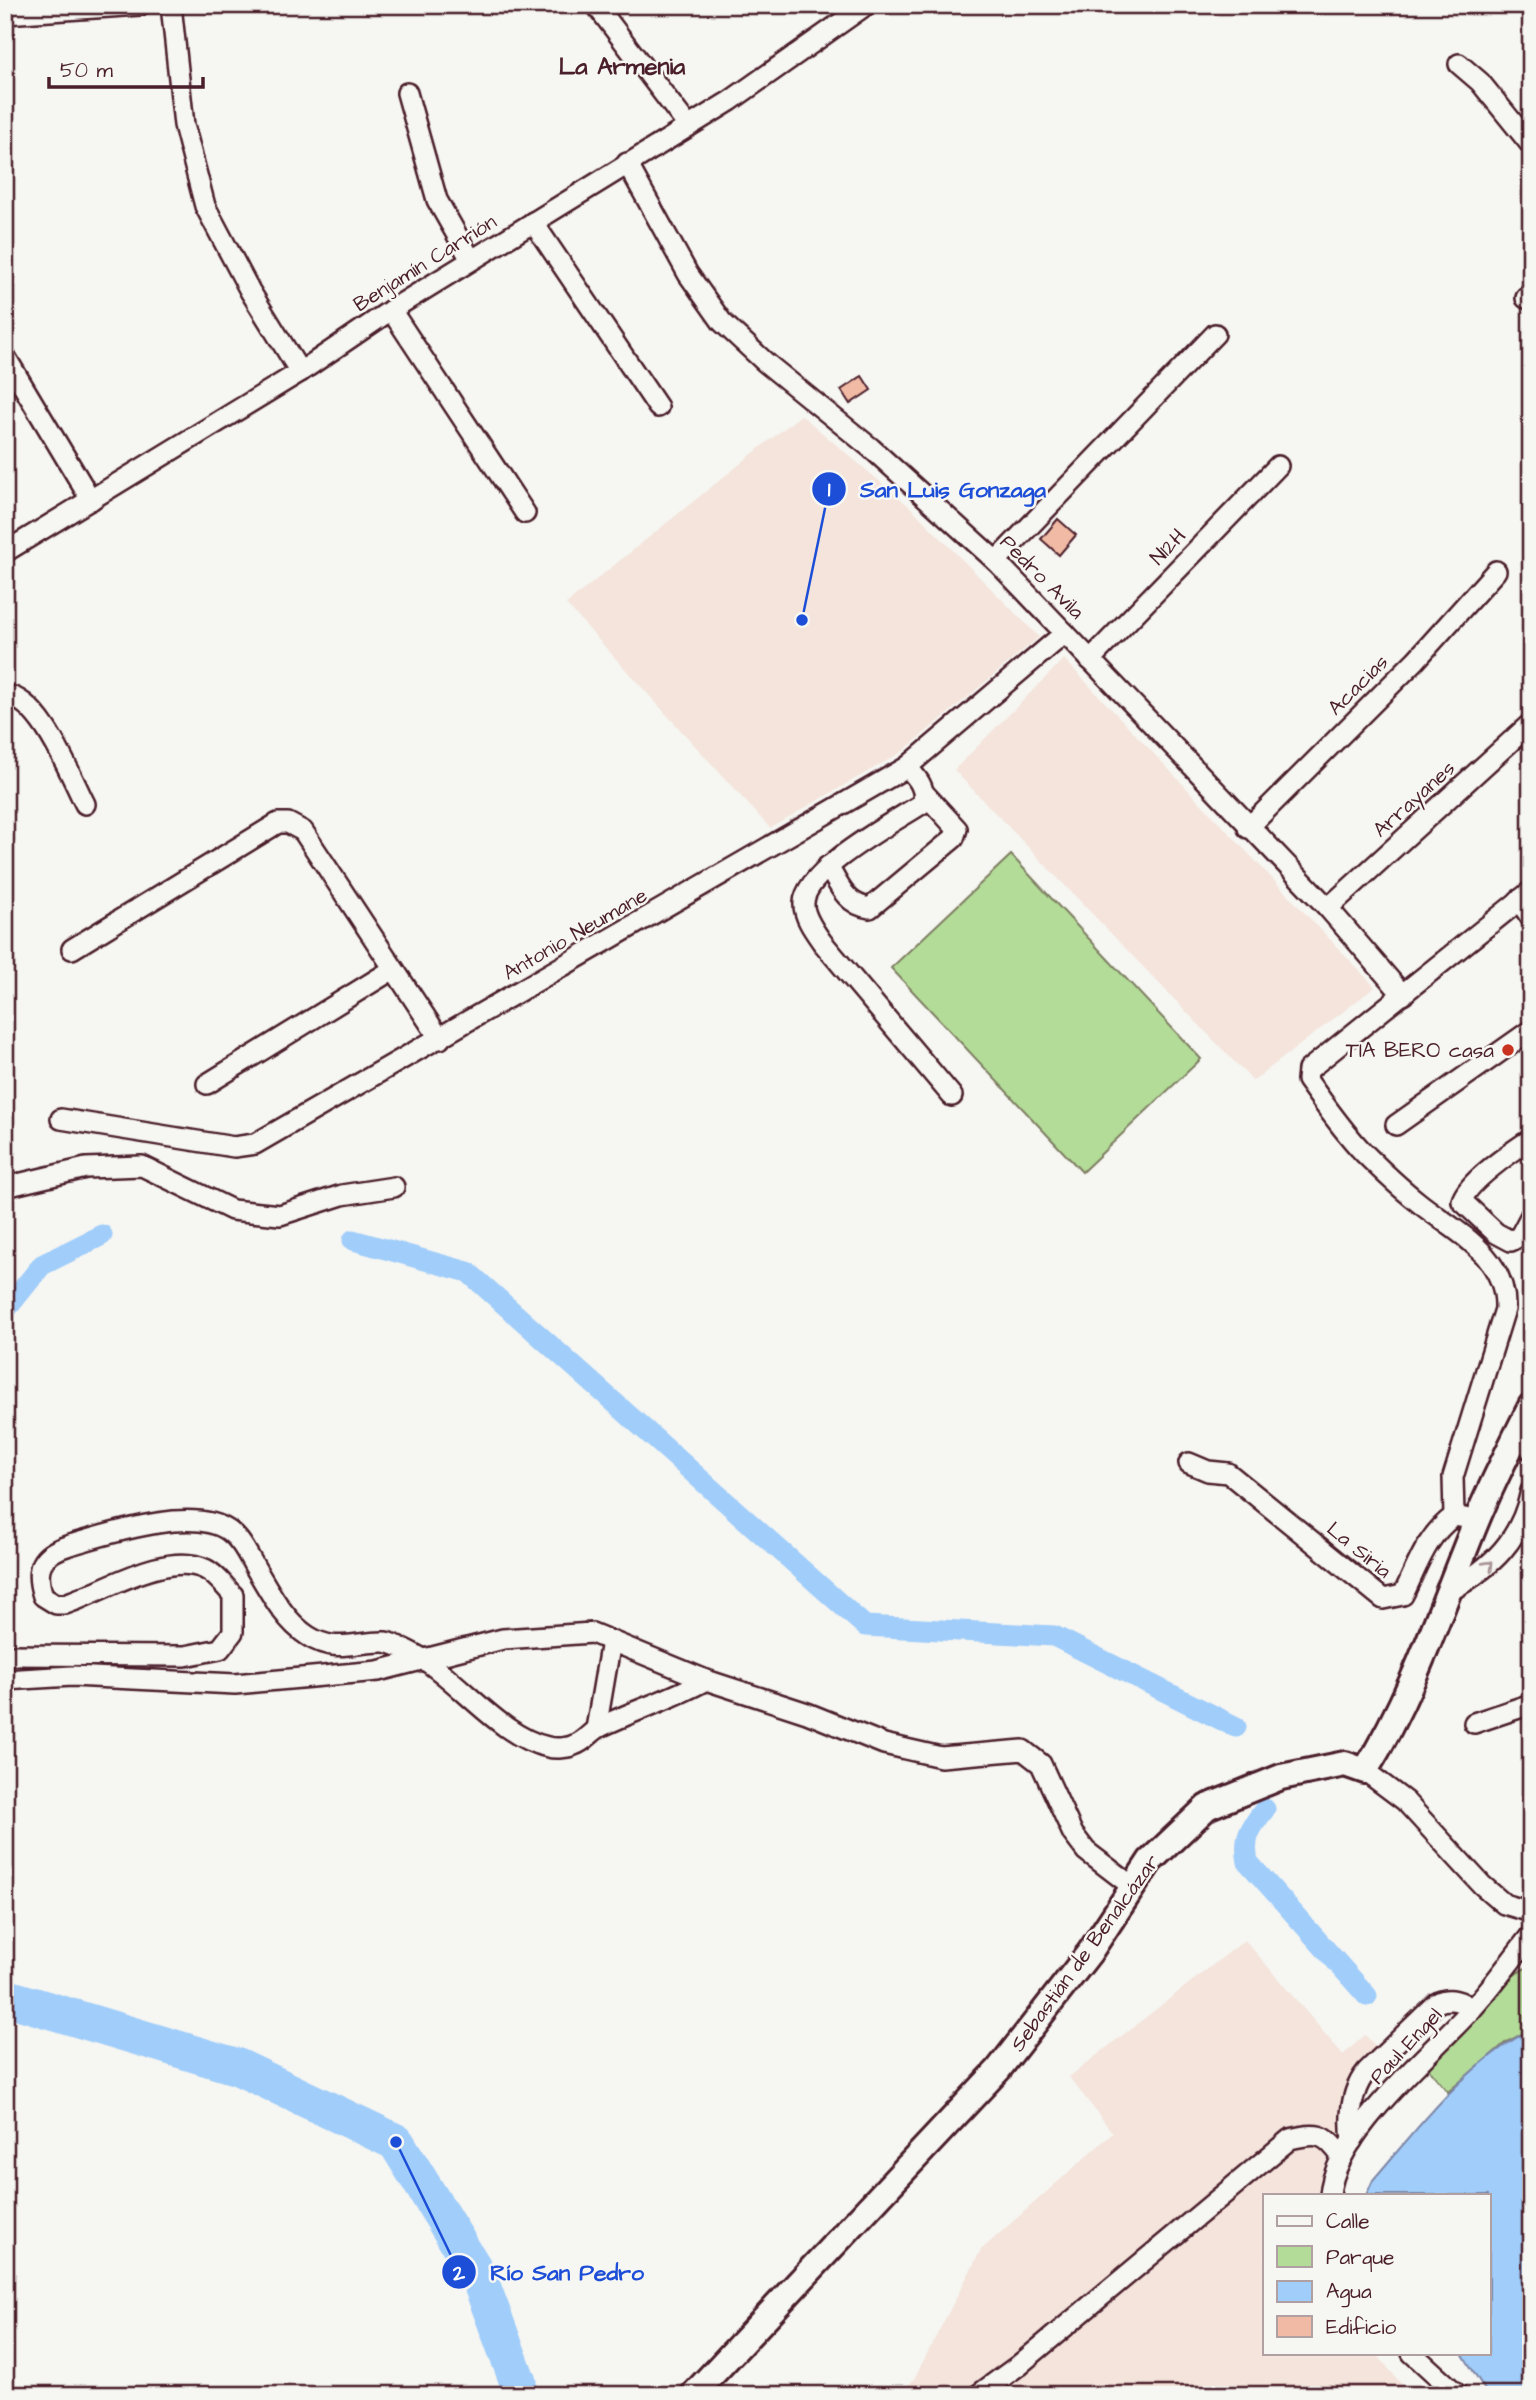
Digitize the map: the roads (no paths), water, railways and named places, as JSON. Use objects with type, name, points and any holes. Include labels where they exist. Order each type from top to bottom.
[{"type":"main road","points":[[1365,1771],[1392,1727],[1450,1591],[1465,1518],[1527,1414]]},
{"type":"main road","name":"Sebastián de Benalcázar","points":[[693,2395],[998,2070],[1090,1952],[1150,1861],[1207,1807],[1281,1777],[1345,1764],[1365,1771]]},
{"type":"street","points":[[5,14],[140,5]]},
{"type":"street","points":[[171,5],[184,125],[205,206],[250,290],[300,372]]},
{"type":"street","points":[[596,5],[688,126]]},
{"type":"street","name":"Benjamín Carrión","points":[[5,552],[300,372],[391,310],[730,101],[866,5]]},
{"type":"street","points":[[1459,64],[1480,82],[1531,145]]},
{"type":"street","points":[[407,93],[437,200],[471,260]]},
{"type":"street","name":"Pedro Avila","points":[[627,163],[688,274],[722,322],[765,362],[871,448],[996,561],[1248,828],[1328,908],[1403,995]]},
{"type":"street","points":[[533,222],[658,407]]},
{"type":"street","points":[[391,310],[525,513]]},
{"type":"street","points":[[996,561],[1215,334]]},
{"type":"street","points":[[5,356],[91,500]]},
{"type":"street","name":"N12H","points":[[1090,660],[1278,466]]},
{"type":"street","name":"Acacias","points":[[1248,828],[1416,660],[1496,571]]},
{"type":"street","name":"Antonio Neumane","points":[[61,1119],[234,1147],[255,1144],[907,766],[1065,633]]},
{"type":"street","points":[[5,695],[15,696],[41,720],[85,804]]},
{"type":"street","name":"Arrayanes","points":[[1328,908],[1531,723]]},
{"type":"street","points":[[828,866],[848,899],[855,905],[870,908],[954,838],[957,829],[925,794],[907,766]]},
{"type":"street","points":[[925,794],[923,803],[828,866],[812,881],[804,903],[810,923],[822,942],[952,1096]]},
{"type":"street","points":[[72,949],[278,822],[288,823],[303,831],[392,970],[440,1039]]},
{"type":"street","points":[[1465,1518],[1453,1477],[1505,1309],[1506,1293],[1489,1260],[1471,1240],[1418,1202],[1363,1152],[1307,1080],[1308,1070],[1525,895],[1531,918]]},
{"type":"street","points":[[207,1084],[392,970]]},
{"type":"street","points":[[1396,1125],[1531,1030]]},
{"type":"street","points":[[1531,1139],[1485,1174],[1464,1194],[1462,1201],[1496,1233],[1511,1241],[1520,1236],[1531,1215]]},
{"type":"street","points":[[5,1187],[86,1168],[142,1166],[232,1210],[279,1216],[342,1195],[394,1187]]},
{"type":"street","points":[[1527,1414],[1531,1450]]},
{"type":"street","name":"La Siria","points":[[1189,1463],[1208,1471],[1228,1473],[1384,1599],[1403,1595],[1431,1538],[1465,1518]]},
{"type":"street","points":[[1450,1591],[1482,1573],[1525,1532],[1530,1500]]},
{"type":"street","points":[[5,1655],[185,1656],[220,1649],[233,1632],[233,1595],[205,1569],[184,1564],[138,1573],[65,1604],[56,1604],[43,1596],[37,1575],[43,1560],[57,1549],[133,1527],[202,1521],[228,1530],[239,1541],[274,1599],[307,1636],[326,1644],[348,1647],[387,1642],[423,1660],[516,1732],[548,1747],[572,1746],[596,1729],[641,1708],[672,1699],[706,1680]]},
{"type":"street","points":[[5,1680],[72,1676],[235,1684],[378,1671],[503,1639],[592,1633],[706,1680],[807,1713],[884,1744],[941,1757],[1023,1751],[1034,1756],[1041,1764],[1073,1834],[1086,1851],[1133,1887]]},
{"type":"street","points":[[596,1729],[611,1641]]},
{"type":"street","points":[[1474,1723],[1531,1704]]},
{"type":"street","points":[[1365,1771],[1405,1801],[1496,1898],[1504,1904],[1531,1912]]},
{"type":"street","name":"Paul Engel","points":[[1330,2194],[1347,2149],[1394,2088],[1471,2010],[1531,1935]]},
{"type":"street","points":[[978,2395],[1030,2356],[1290,2139],[1313,2134],[1347,2149],[1349,2120],[1359,2080],[1367,2071],[1437,2003],[1444,1999],[1455,2001],[1465,2004],[1471,2010]]},
{"type":"street","points":[[1413,2354],[1441,2383],[1458,2395]]},
{"type":"water","points":[[1531,2029],[1531,2395],[1488,2395],[1463,2354],[1490,2354],[1490,2194],[1366,2194],[1373,2180],[1445,2097],[1485,2060]]},
{"type":"waterway","points":[[5,1311],[42,1265],[102,1235]]},
{"type":"waterway","points":[[353,1240],[468,1272],[865,1626],[1054,1636],[1236,1727]]},
{"type":"waterway","points":[[1265,1809],[1255,1822],[1247,1840],[1248,1862],[1367,1996]]},
{"type":"waterway","points":[[5,1997],[238,2067],[396,2142],[478,2275],[518,2382],[517,2395]]},
{"type":"place","name":"San Luis Gonzaga","points":[[802,620]]},
{"type":"place","name":"TIA BERO casa","points":[[1508,1050]]},
{"type":"place","name":"Río San Pedro","points":[[396,2142]]},
{"type":"district","name":"La Armenia","points":[[622,67]]}]
